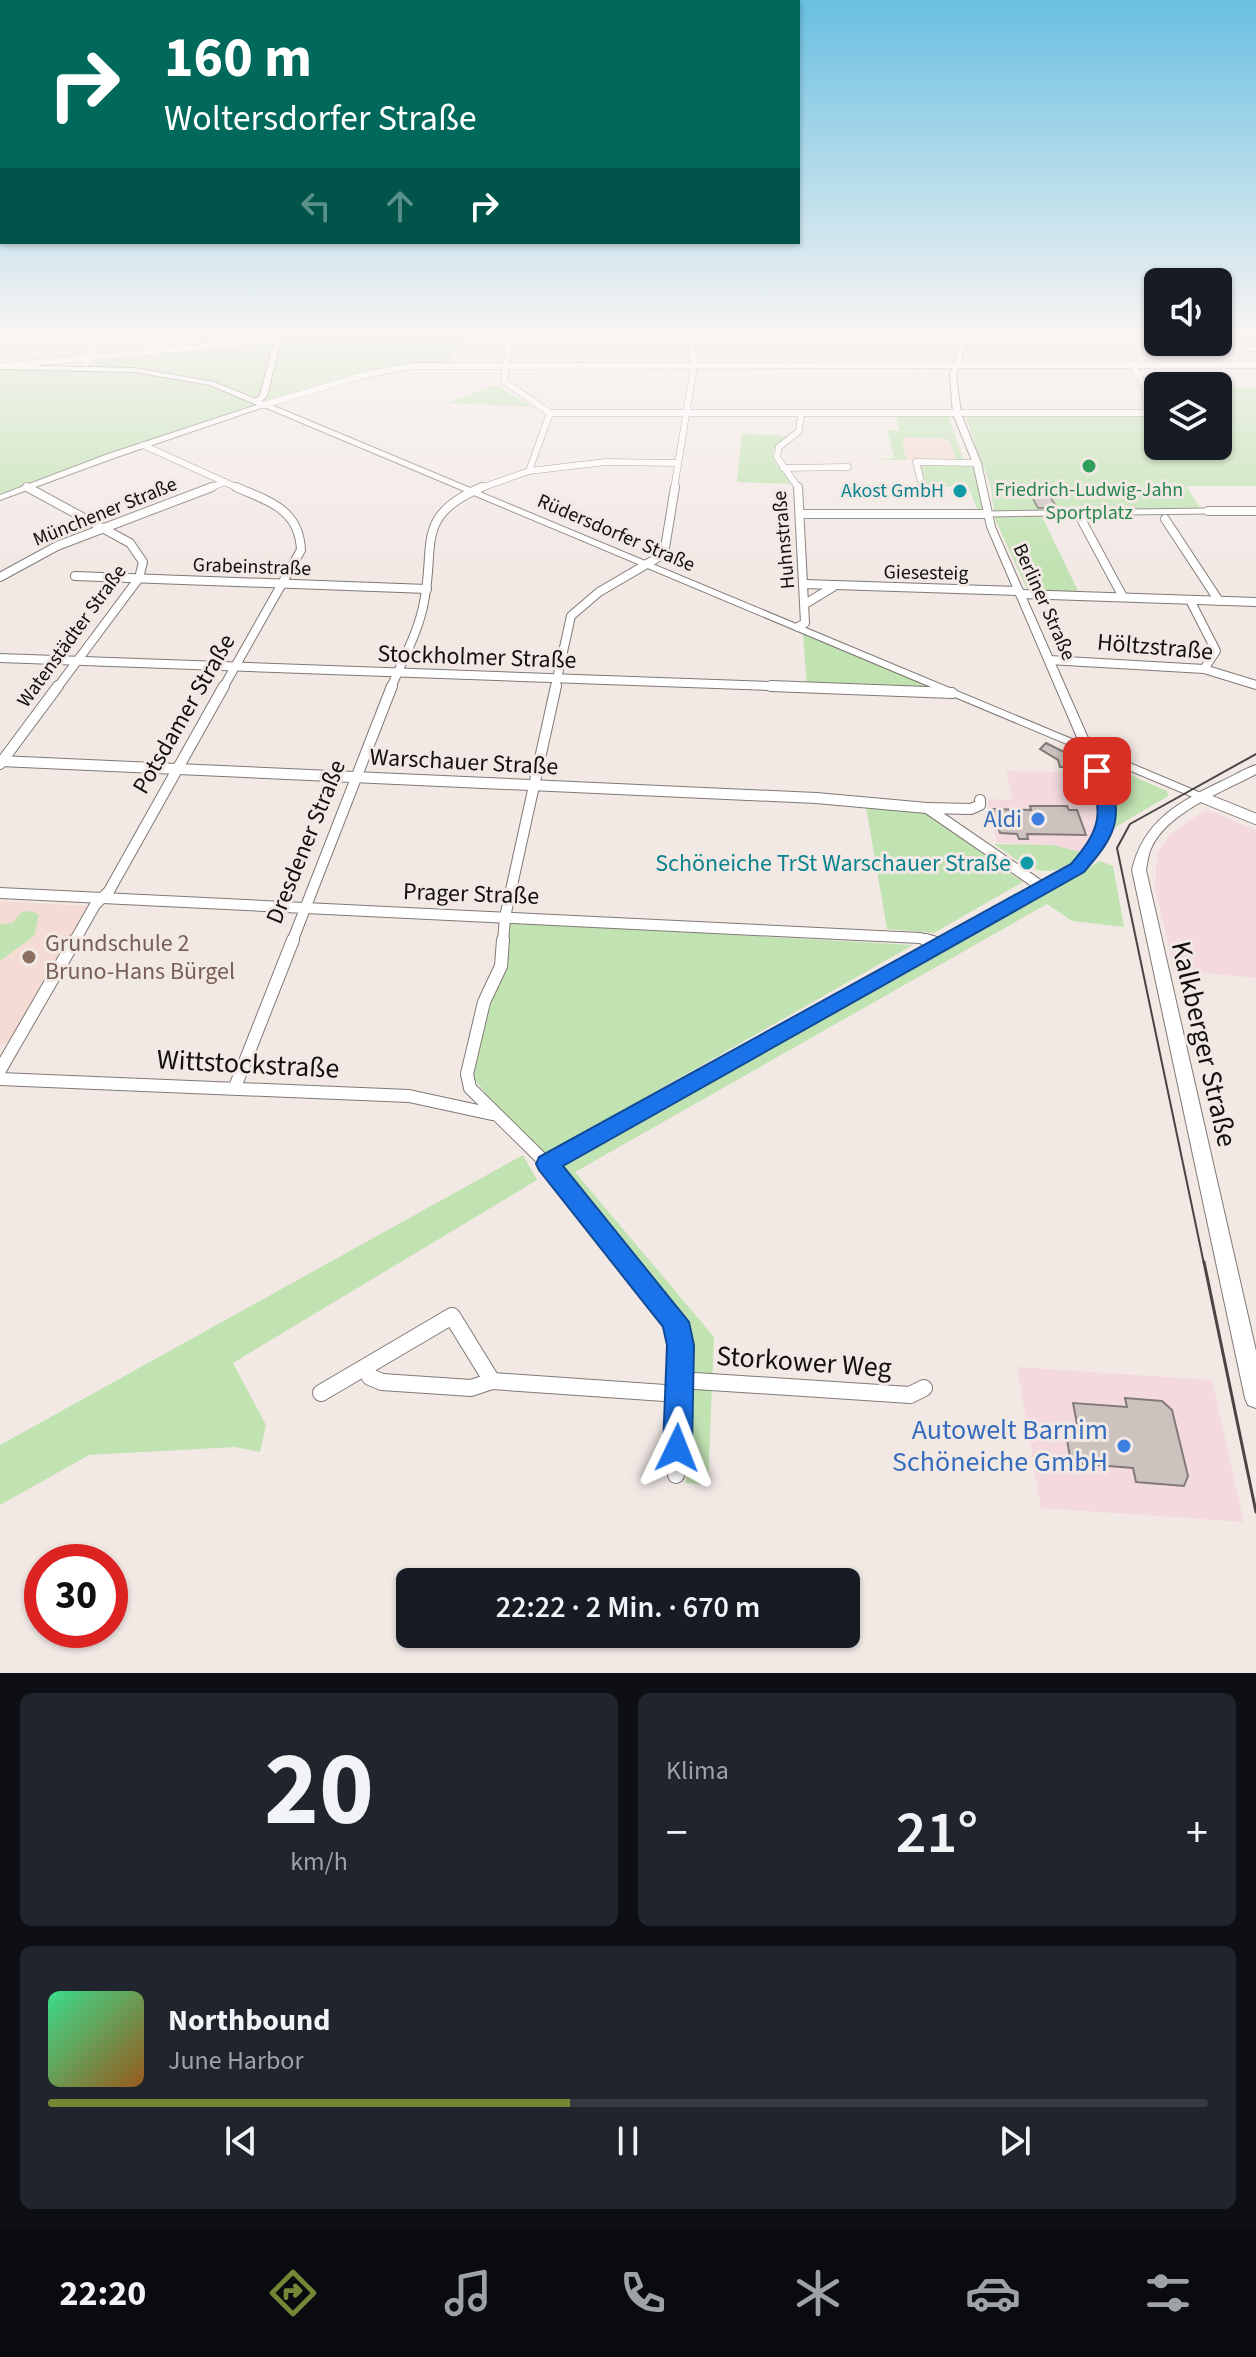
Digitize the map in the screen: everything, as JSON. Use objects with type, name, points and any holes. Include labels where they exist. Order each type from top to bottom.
[{"type":"main road","points":[[1204,798],[1256,769]]},
{"type":"main road","name":"Kalkberger Straße","points":[[1204,798],[1158,827],[1145,843],[1139,870],[1142,897],[1256,1398]]},
{"type":"street","points":[[0,498],[246,409]]},
{"type":"street","name":"Rüdersdorfer Straße","points":[[272,409],[1204,798]]},
{"type":"street","points":[[544,409],[550,413],[685,415],[1147,413],[1147,409]]},
{"type":"street","points":[[676,1475],[681,1345],[676,1322],[547,1164],[492,1114],[470,1088],[467,1074],[476,1048],[484,1002],[501,966],[505,917],[571,616],[599,592],[649,566],[664,554],[686,409]]},
{"type":"street","name":"Berliner Straße","points":[[956,409],[977,463],[987,514],[1087,748]]},
{"type":"street","points":[[529,471],[550,413]]},
{"type":"street","name":"Huhnstraße","points":[[798,627],[805,623],[805,604],[798,485],[778,461],[777,451],[799,431],[801,415]]},
{"type":"street","name":"Potsdamer Straße","points":[[0,1070],[177,770],[301,550],[300,529],[276,506],[143,445]]},
{"type":"street","name":"Dresdener Straße","points":[[235,1087],[427,589],[428,539],[434,521],[446,506],[529,471],[606,462],[678,463]]},
{"type":"street","points":[[923,489],[916,462],[977,463]]},
{"type":"street","points":[[783,468],[848,467]]},
{"type":"street","name":"Münchener Straße","points":[[0,577],[34,557],[225,482]]},
{"type":"street","name":"Watenstädter Straße","points":[[1,762],[139,578],[143,562],[135,548],[27,487]]},
{"type":"street","points":[[800,514],[1256,511]]},
{"type":"street","points":[[1081,519],[1123,597]]},
{"type":"street","points":[[1165,519],[1219,601]]},
{"type":"street","name":"Grabeinstraße","points":[[75,576],[427,589]]},
{"type":"street","name":"Giesesteig","points":[[804,584],[1256,602]]},
{"type":"street","points":[[805,604],[833,587]]},
{"type":"street","points":[[1190,600],[1216,651],[1204,669]]},
{"type":"street","name":"Stockholmer Straße","points":[[0,658],[952,693]]},
{"type":"street","name":"Höltzstraße","points":[[1049,660],[1204,669],[1256,685]]},
{"type":"street","points":[[547,1164],[1077,868],[1091,855],[1105,826],[1109,804],[1087,748]]},
{"type":"street","name":"Warschauer Straße","points":[[1,762],[816,798],[927,808],[971,809],[980,805],[980,800]]},
{"type":"street","points":[[1204,798],[1256,819]]},
{"type":"street","name":"Warschauer Straße","points":[[927,808],[1042,887]]},
{"type":"street","name":"Prager Straße","points":[[0,893],[920,938],[939,944]]},
{"type":"street","name":"Wittstockstraße","points":[[0,1079],[409,1096],[492,1114]]},
{"type":"street","points":[[321,1393],[452,1316],[492,1381]]},
{"type":"street","name":"Storkower Weg","points":[[365,1368],[370,1377],[382,1382],[471,1388],[492,1381],[910,1395],[924,1388]]},
{"type":"shaded area","points":[[901,437],[950,439],[957,461],[906,460]]},
{"type":"shaded area","points":[[1006,771],[1085,772],[1101,812],[1096,834],[1084,853],[1053,845],[997,843],[987,799],[1013,800]]},
{"type":"shaded area","points":[[1206,809],[1256,830],[1256,978],[1174,970],[1155,887],[1157,855],[1169,835]]},
{"type":"shaded area","name":"Grundschule 2 Bruno-Hans Bürgel","points":[[0,901],[88,906],[9,1042],[0,1046]]},
{"type":"shaded area","points":[[1017,1367],[1212,1380],[1244,1522],[1041,1508]]},
{"type":"green space","points":[[0,409],[249,409],[217,419],[0,497]]},
{"type":"green space","points":[[1232,409],[1256,409],[1256,486],[1186,486],[1201,509],[1039,510],[1078,591],[1028,591],[995,519],[991,487],[965,416],[1144,415],[1144,460],[1232,460]]},
{"type":"green space","points":[[948,415],[964,461],[957,461],[949,439],[902,437],[906,460],[874,460],[894,458],[887,430],[899,430],[896,416]]},
{"type":"green space","points":[[742,434],[788,436],[774,449],[773,455],[793,484],[737,482]]},
{"type":"green space","points":[[964,464],[974,467],[984,510],[978,510],[968,487],[925,487],[920,465]]},
{"type":"green space","points":[[803,634],[934,689],[807,687]]},
{"type":"green space","points":[[1105,764],[1167,791],[1168,796],[1109,831],[1112,807],[1100,770]]},
{"type":"green space","points":[[866,807],[927,813],[1023,882],[934,933],[887,929]]},
{"type":"green space","points":[[994,844],[1053,845],[1084,853],[1059,869],[1038,870]]},
{"type":"green space","points":[[1100,861],[1113,866],[1124,927],[1072,921],[1047,904],[575,1172],[714,1337],[708,1484],[686,1483],[689,1332],[679,1312],[557,1166]]},
{"type":"green space","points":[[33,911],[39,915],[34,936],[0,961],[0,924],[12,923],[22,912]]},
{"type":"green space","points":[[508,922],[913,945],[546,1154],[497,1107],[471,1075]]},
{"type":"green space","points":[[523,1155],[537,1180],[233,1363],[266,1425],[260,1452],[235,1447],[89,1455],[0,1505],[0,1445]]},
{"type":"building","points":[[1029,491],[1047,491],[1057,508],[1038,508]]},
{"type":"building","points":[[1046,743],[1070,755],[1075,767],[1060,767],[1058,760],[1040,749]]},
{"type":"building","name":"Aldi","points":[[1030,806],[1067,806],[1069,810],[1077,810],[1086,835],[1027,834],[1028,839],[1019,839],[1017,834],[1000,833],[993,809],[1031,810]]},
{"type":"building","name":"Autowelt Barnim Schöneiche GmbH","points":[[1125,1398],[1162,1401],[1172,1410],[1188,1476],[1184,1486],[1136,1482],[1133,1468],[1071,1463],[1065,1428],[1078,1429],[1073,1403],[1127,1407]]},
{"type":"tram line","points":[[1204,1264],[1117,848],[1130,824],[1256,754]]},
{"type":"tram line","points":[[1204,1262],[1256,1512]]},
{"type":"place","name":"Friedrich-Ludwig-Jahn Sportplatz","points":[[1089,466]]},
{"type":"place","name":"Akost GmbH","points":[[960,491]]},
{"type":"place","name":"Aldi","points":[[1038,819]]},
{"type":"place","name":"Schöneiche TrSt Warschauer Straße","points":[[1027,863]]},
{"type":"place","name":"Grundschule 2 Bruno-Hans Bürgel","points":[[29,957]]},
{"type":"place","name":"Autowelt Barnim Schöneiche GmbH","points":[[1124,1446]]},
{"type":"route","points":[[677,1448],[681,1345],[676,1322],[547,1164],[1077,868],[1099,843],[1108,815],[1109,804],[1097,771]]}]
